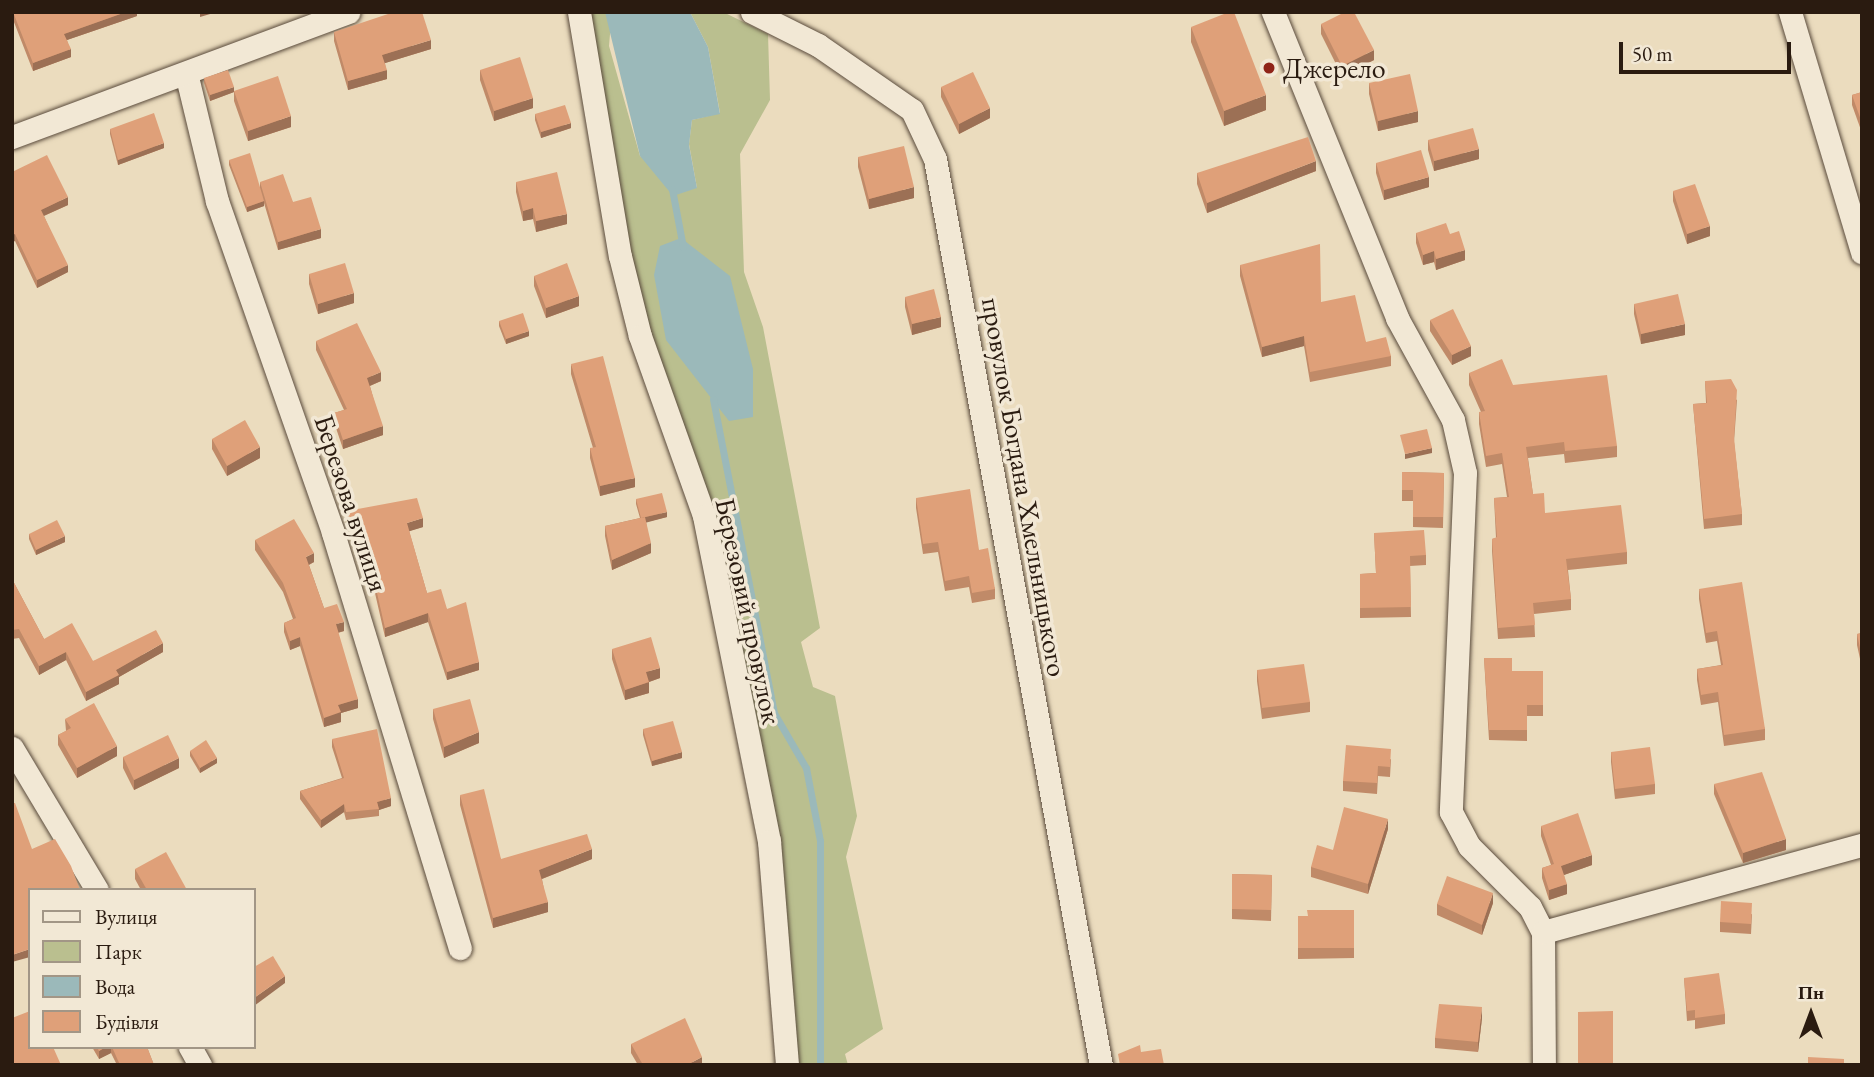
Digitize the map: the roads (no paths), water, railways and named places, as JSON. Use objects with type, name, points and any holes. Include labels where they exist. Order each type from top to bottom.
[{"type":"street","points":[[12,137],[187,77],[349,12]]},
{"type":"street","name":"Березовий провулок","points":[[579,12],[620,256],[640,336],[704,516],[769,841],[788,1065]]},
{"type":"street","name":"провулок Богдана Хмельницького","points":[[752,12],[818,46],[912,110],[935,159],[1101,1065]]},
{"type":"street","points":[[1273,12],[1397,318],[1453,420],[1465,473],[1451,812],[1469,846],[1531,907],[1543,932],[1544,1065]]},
{"type":"street","points":[[1790,12],[1862,252]]},
{"type":"street","name":"Березова вулиця","points":[[187,77],[217,201],[332,533],[460,948]]},
{"type":"street","points":[[12,748],[96,888]]},
{"type":"street","points":[[1543,932],[1862,845]]},
{"type":"water","points":[[605,12],[690,12],[708,47],[720,114],[692,120],[689,145],[697,188],[673,196],[640,156]]},
{"type":"water","points":[[681,238],[730,276],[753,369],[753,417],[729,421],[666,340],[654,275],[660,246]]},
{"type":"waterway","points":[[672,189],[683,247]]},
{"type":"waterway","points":[[713,399],[774,713],[806,768],[820,841],[820,1065]]},
{"type":"place","name":"Джерело","points":[[1269,68]]}]
